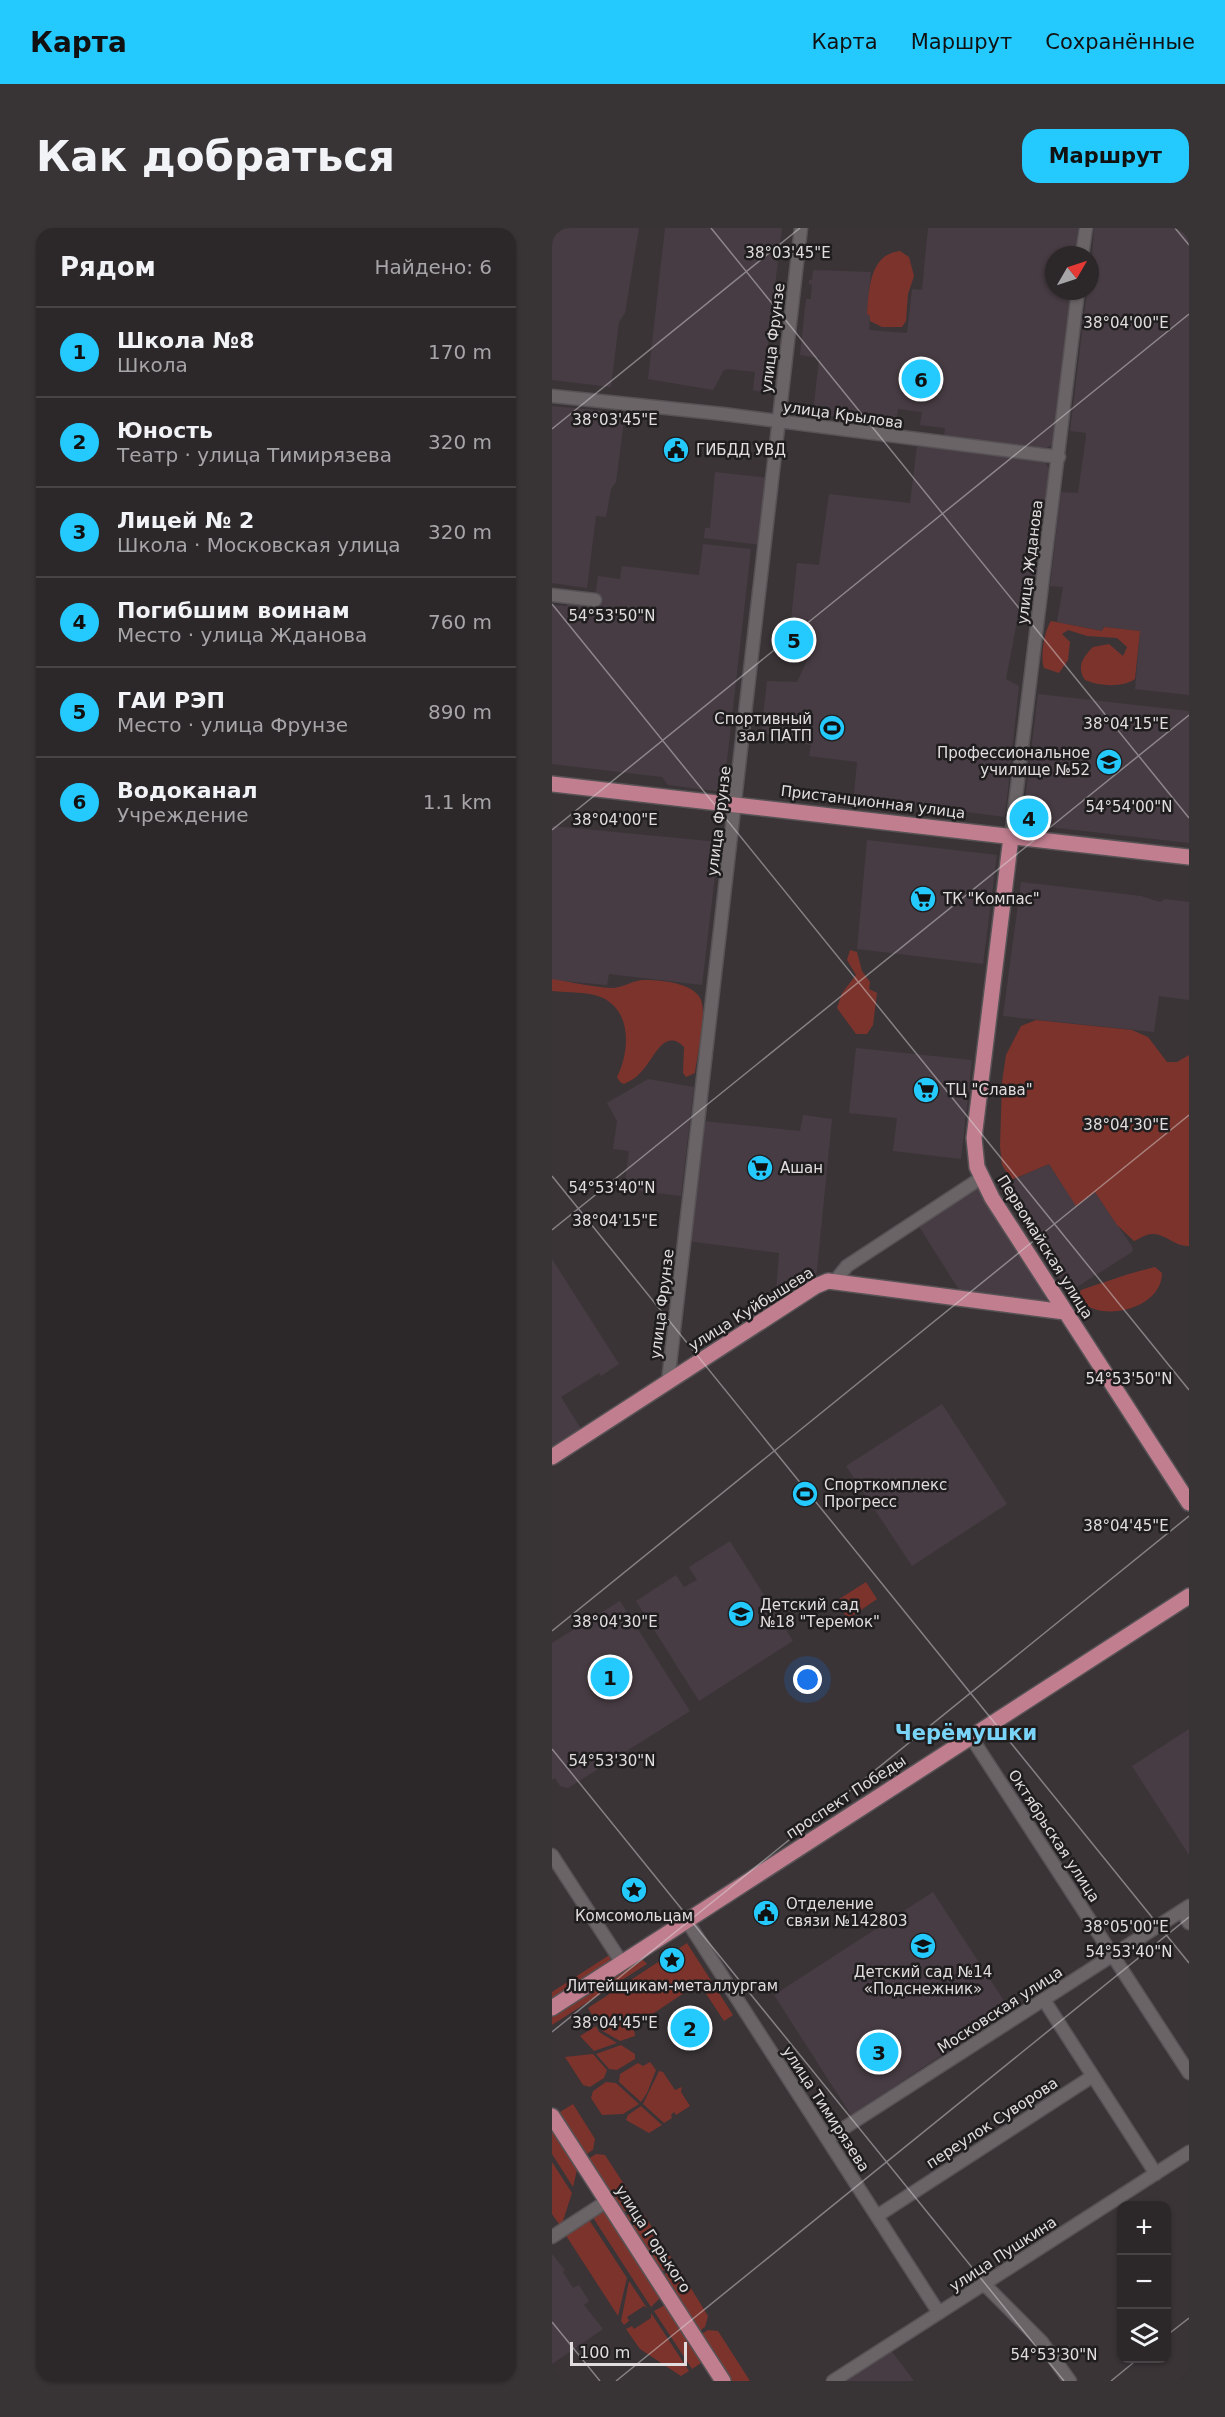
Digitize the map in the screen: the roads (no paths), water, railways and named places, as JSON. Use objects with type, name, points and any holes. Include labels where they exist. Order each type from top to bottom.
[{"type":"main road","name":"Пристанционная улица","points":[[552,784],[1189,857]]},
{"type":"main road","name":"Первомайская улица","points":[[1011,837],[974,1138],[975,1156],[981,1178],[1189,1503]]},
{"type":"main road","name":"улица Куйбышева","points":[[552,1457],[816,1286],[835,1281],[1065,1312]]},
{"type":"main road","name":"проспект Победы","points":[[552,2008],[1189,1596]]},
{"type":"main road","name":"улица Горького","points":[[552,2116],[723,2381]]},
{"type":"street","name":"улица Фрунзе","points":[[668,1382],[801,228]]},
{"type":"street","points":[[1083,246],[1086,228]]},
{"type":"street","name":"улица Жданова","points":[[1011,837],[1077,300]]},
{"type":"street","name":"улица Крылова","points":[[552,396],[778,421],[1059,457]]},
{"type":"street","points":[[552,595],[595,600]]},
{"type":"street","points":[[835,1281],[847,1266],[981,1178]]},
{"type":"street","name":"Октябрьская улица","points":[[971,1737],[1189,2073]]},
{"type":"street","points":[[552,1855],[622,1963]]},
{"type":"street","points":[[1185,1909],[1189,1923]]},
{"type":"street","name":"Московская улица","points":[[827,2139],[1185,1909]]},
{"type":"street","name":"улица Тимирязева","points":[[687,1921],[939,2313]]},
{"type":"street","points":[[1044,2000],[1156,2174]]},
{"type":"street","name":"переулок Суворова","points":[[877,2216],[1093,2076]]},
{"type":"street","name":"улица Пушкина","points":[[833,2381],[1189,2152]]},
{"type":"street","points":[[552,2238],[607,2201]]},
{"type":"street","points":[[984,2284],[1042,2342],[1070,2381]]},
{"type":"place","name":"Водоканал","points":[[921,379]]},
{"type":"place","name":"ГИБДД УВД","points":[[676,450]]},
{"type":"place","name":"ГАИ РЭП","points":[[794,640]]},
{"type":"place","name":"Спортивный зал ПАТП","points":[[832,728]]},
{"type":"place","name":"Профессиональное училище №52","points":[[1109,762]]},
{"type":"place","name":"Погибшим воинам","points":[[1029,818]]},
{"type":"place","name":"ТК \"Компас\"","points":[[923,899]]},
{"type":"place","name":"ТЦ \"Слава\"","points":[[926,1090]]},
{"type":"place","name":"Ашан","points":[[760,1168]]},
{"type":"place","name":"Спорткомплекс Прогресс","points":[[805,1494]]},
{"type":"place","name":"Детский сад №18 \"Теремок\"","points":[[741,1614]]},
{"type":"place","name":"Школа №8","points":[[610,1677]]},
{"type":"place","name":"Комсомольцам","points":[[634,1890]]},
{"type":"place","name":"Отделение связи №142803","points":[[766,1913]]},
{"type":"place","name":"Детский сад №14 «Подснежник»","points":[[923,1946]]},
{"type":"place","name":"Литейщикам-металлургам","points":[[672,1960]]},
{"type":"place","name":"Юность","points":[[690,2028]]},
{"type":"place","name":"Лицей № 2","points":[[879,2052]]},
{"type":"district","name":"Черёмушки","points":[[966,1733]]}]
